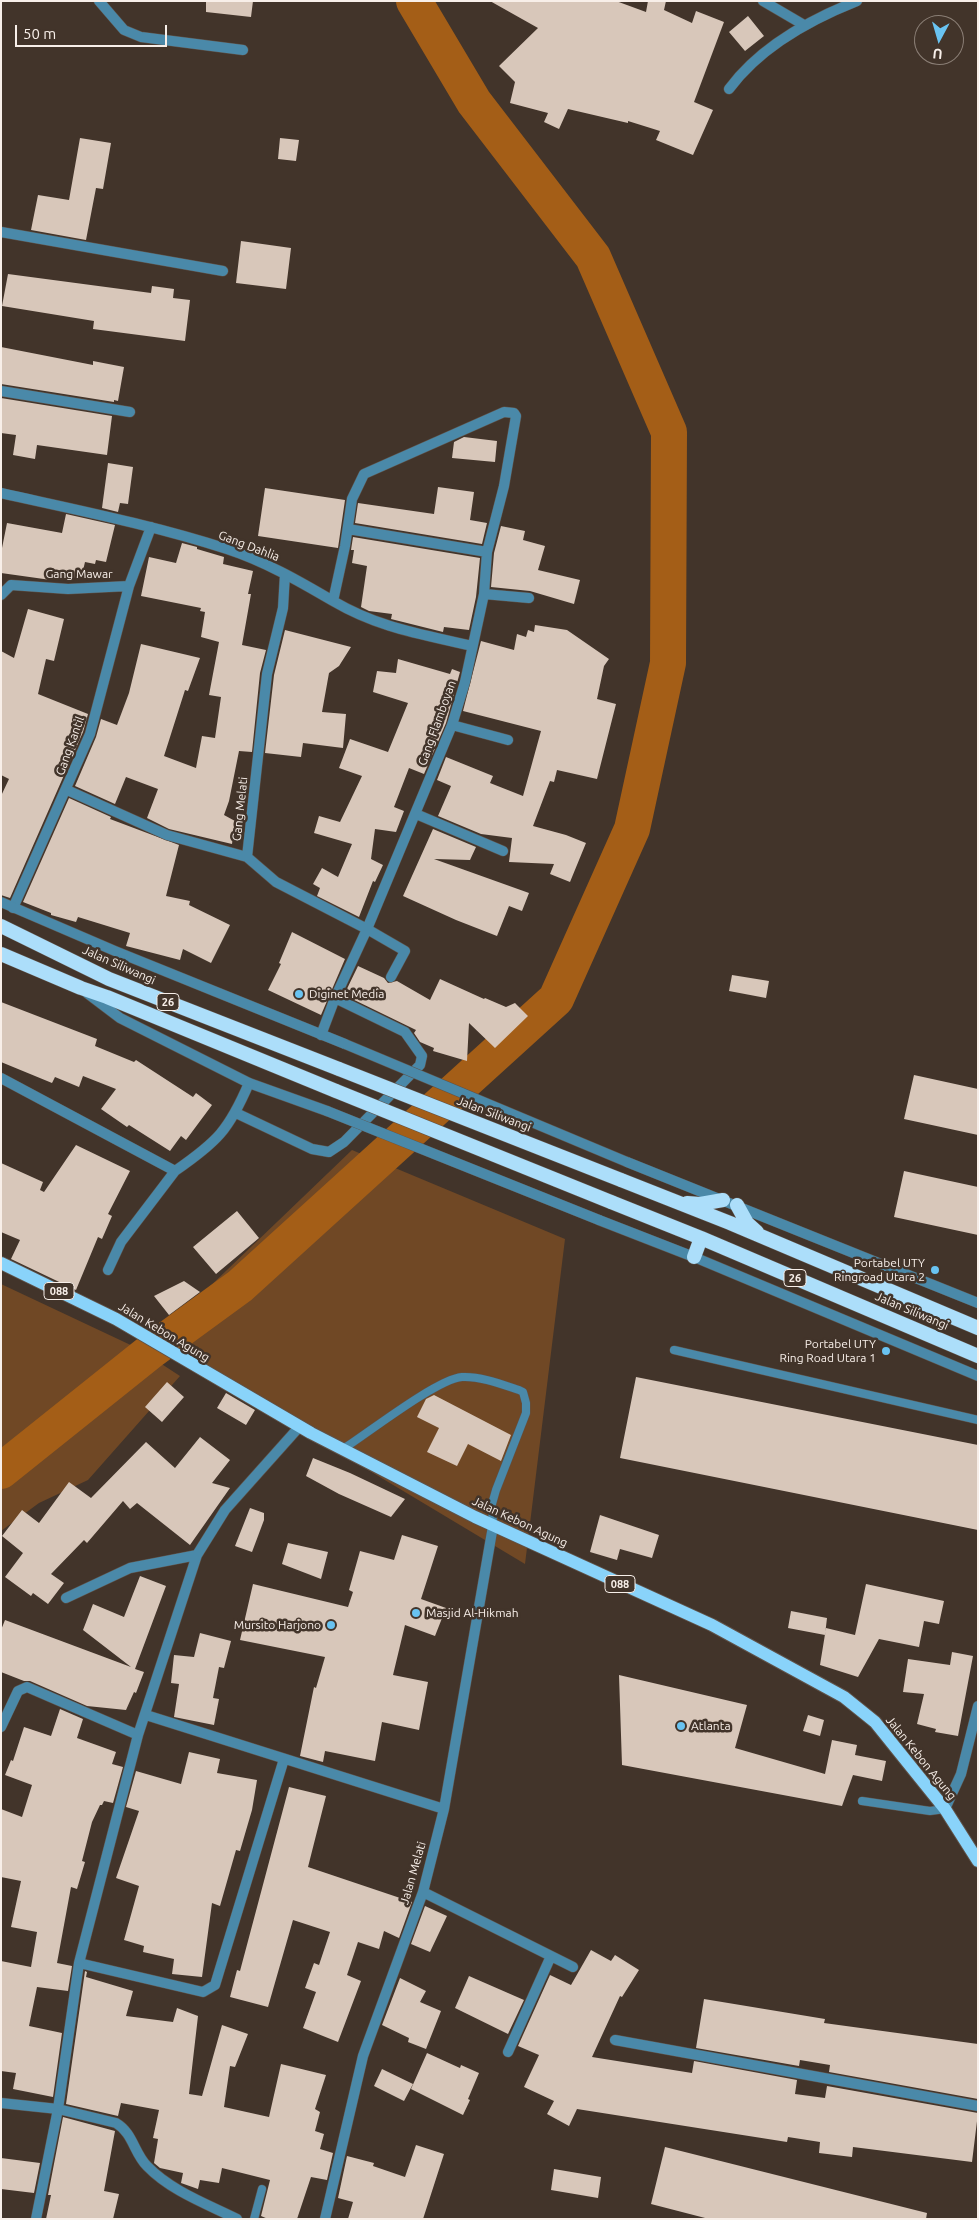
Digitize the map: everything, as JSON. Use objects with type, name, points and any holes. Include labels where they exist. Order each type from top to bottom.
[{"type":"highway","name":"Jalan Siliwangi","points":[[1,926],[109,979],[622,1180],[978,1328]]},
{"type":"highway","name":"Jalan Siliwangi","points":[[1,954],[701,1238],[978,1356]]},
{"type":"highway","name":"26","points":[[674,1201],[700,1204],[722,1200]]},
{"type":"highway","name":"26","points":[[737,1205],[747,1223],[762,1237]]},
{"type":"highway","points":[[694,1257],[701,1238]]},
{"type":"main road","name":"Jalan Kebon Agung","points":[[1,1263],[116,1319],[207,1373],[343,1449],[493,1526],[712,1625],[844,1697],[875,1722],[945,1809],[978,1861]]},
{"type":"street","points":[[99,1],[124,30],[141,37],[243,50]]},
{"type":"street","points":[[763,1],[804,25]]},
{"type":"street","points":[[729,89],[744,69],[773,46],[804,25],[857,1]]},
{"type":"street","points":[[1,232],[223,271]]},
{"type":"street","points":[[1,391],[130,412]]},
{"type":"street","name":"Gang Flamboyan","points":[[321,1034],[416,814],[452,725],[465,682],[484,594],[486,552],[504,486],[516,416],[514,413],[504,412],[364,474],[352,499],[348,529]]},
{"type":"street","name":"Gang Dahlia","points":[[1,493],[151,527],[228,549],[285,574],[358,615],[383,625],[472,646]]},
{"type":"street","name":"Gang Mawar","points":[[1,595],[6,584],[68,589],[129,586],[151,527]]},
{"type":"street","points":[[333,600],[348,529],[486,552]]},
{"type":"street","name":"Gang Melati","points":[[67,790],[167,835],[247,858],[267,674],[282,608],[285,574]]},
{"type":"street","name":"Gang Kantil","points":[[13,908],[67,790],[90,734],[129,586]]},
{"type":"street","points":[[484,594],[529,598]]},
{"type":"street","points":[[452,725],[508,740]]},
{"type":"street","points":[[416,814],[503,851]]},
{"type":"street","points":[[247,858],[276,882],[367,929],[404,951],[391,977]]},
{"type":"street","points":[[1,902],[321,1034]]},
{"type":"street","points":[[81,988],[120,1018],[249,1083],[327,1111],[694,1257],[978,1376]]},
{"type":"street","points":[[236,1113],[312,1149],[330,1152],[344,1142],[420,1064],[422,1056],[406,1032],[335,998]]},
{"type":"street","name":"26","points":[[321,1034],[627,1162],[737,1205]]},
{"type":"street","points":[[1,1078],[176,1171]]},
{"type":"street","points":[[108,1270],[121,1242],[176,1171],[202,1152],[228,1128],[249,1083]]},
{"type":"street","points":[[737,1205],[978,1302]]},
{"type":"street","points":[[36,2219],[58,2109],[80,1962],[138,1735],[197,1555],[226,1510],[300,1426]]},
{"type":"street","name":"Jalan Melati","points":[[325,2219],[363,2056],[423,1892],[444,1809],[493,1526]]},
{"type":"street","points":[[66,1598],[130,1568],[197,1555]]},
{"type":"street","points":[[1,1727],[18,1692],[27,1687],[138,1735]]},
{"type":"street","points":[[945,1809],[961,1774],[978,1706]]},
{"type":"street","points":[[146,1715],[444,1809]]},
{"type":"street","points":[[80,1962],[203,1992],[215,1985],[284,1759]]},
{"type":"street","points":[[423,1892],[573,1967]]},
{"type":"street","points":[[508,2052],[551,1956]]},
{"type":"street","points":[[615,2040],[978,2106]]},
{"type":"street","points":[[1,2103],[58,2109],[116,2123],[125,2128],[144,2164],[160,2178],[198,2200],[237,2219]]},
{"type":"lane","points":[[674,1350],[978,1420]]},
{"type":"lane","points":[[343,1449],[442,1382],[462,1377],[488,1381],[523,1392],[526,1413],[496,1490],[492,1504],[493,1526]]},
{"type":"lane","points":[[862,1802],[930,1811],[945,1809]]},
{"type":"lane","points":[[254,2219],[262,2189]]},
{"type":"shaded area","points":[[352,1150],[565,1239],[525,1564],[153,1341]]},
{"type":"shaded area","points":[[1,1284],[137,1348],[180,1376],[88,1480],[39,1503],[1,1531]]},
{"type":"building","points":[[206,1],[253,1],[251,17],[206,12]]},
{"type":"building","points":[[490,1],[616,1],[646,12],[648,1],[666,1],[664,10],[692,23],[696,11],[724,22],[694,102],[713,110],[693,155],[656,140],[660,131],[628,121],[628,123],[568,109],[559,129],[544,122],[548,113],[510,103],[515,82],[499,66],[538,28]]},
{"type":"building","points":[[748,16],[764,36],[745,51],[729,32]]},
{"type":"building","points":[[80,138],[111,143],[103,189],[96,188],[86,240],[31,230],[38,195],[69,200]]},
{"type":"building","points":[[280,138],[299,140],[296,161],[278,159]]},
{"type":"building","points":[[241,241],[291,248],[286,289],[236,283]]},
{"type":"building","points":[[8,274],[151,293],[152,286],[174,289],[173,298],[190,300],[185,341],[93,329],[94,321],[2,306]]},
{"type":"building","points":[[1,347],[93,365],[93,361],[124,367],[118,401],[114,400],[114,402],[1,384]]},
{"type":"building","points":[[1,398],[112,416],[107,455],[37,445],[35,459],[13,455],[16,435],[1,433]]},
{"type":"building","points":[[464,437],[497,441],[495,462],[452,458],[454,442]]},
{"type":"building","points":[[108,463],[133,467],[128,504],[120,503],[118,512],[102,508]]},
{"type":"building","points":[[438,487],[474,492],[470,520],[487,523],[482,544],[355,523],[358,503],[434,514]]},
{"type":"building","points":[[265,488],[345,500],[338,548],[258,536]]},
{"type":"building","points":[[66,514],[115,525],[106,562],[96,560],[95,564],[85,562],[81,579],[51,572],[51,580],[1,573],[1,553],[7,523],[62,533]]},
{"type":"building","points":[[501,526],[525,531],[523,540],[545,546],[538,570],[580,580],[574,604],[530,591],[491,587],[494,553]]},
{"type":"building","points":[[353,537],[480,558],[476,597],[469,630],[444,627],[443,632],[391,619],[392,614],[369,611],[361,607],[367,566],[352,563]]},
{"type":"building","points":[[182,543],[224,557],[223,564],[253,571],[248,594],[251,594],[242,645],[266,650],[260,673],[252,752],[239,751],[229,801],[224,815],[235,821],[232,844],[169,829],[147,818],[158,789],[126,777],[115,804],[75,786],[96,737],[101,719],[117,725],[129,693],[141,644],[200,658],[188,691],[185,690],[164,756],[196,768],[202,736],[215,738],[221,697],[209,695],[219,642],[201,637],[205,612],[200,611],[201,608],[141,596],[149,557],[176,563]]},
{"type":"building","points":[[28,609],[64,619],[54,661],[46,659],[38,694],[88,714],[83,732],[10,898],[1,895],[1,796],[9,779],[1,775],[1,651],[14,658]]},
{"type":"building","points":[[535,625],[567,630],[609,659],[604,666],[597,699],[616,704],[597,779],[557,770],[554,782],[550,781],[533,826],[566,835],[586,843],[570,882],[550,874],[554,864],[509,862],[512,838],[481,834],[438,816],[451,786],[437,780],[446,757],[493,776],[490,783],[523,796],[541,731],[463,711],[481,641],[514,650],[517,634],[526,637],[528,630],[534,632]]},
{"type":"building","points":[[285,630],[351,647],[339,666],[329,673],[322,712],[346,714],[343,748],[303,743],[301,757],[265,753],[274,675]]},
{"type":"building","points":[[398,659],[450,674],[452,669],[460,672],[446,723],[424,774],[409,768],[394,807],[404,811],[396,832],[375,829],[371,859],[383,865],[375,882],[373,881],[359,917],[317,896],[320,888],[313,884],[322,868],[338,877],[352,844],[314,833],[319,816],[340,822],[362,776],[339,768],[350,739],[388,752],[408,703],[373,692],[377,671],[396,673]]},
{"type":"building","points":[[69,798],[111,817],[110,819],[179,845],[166,896],[190,901],[189,905],[230,925],[211,963],[183,949],[180,960],[126,946],[130,933],[78,917],[76,922],[51,915],[51,913],[23,902]]},
{"type":"building","points":[[433,829],[476,847],[470,860],[434,859],[529,893],[522,911],[509,906],[497,936],[403,896]]},
{"type":"building","points":[[292,932],[345,959],[321,1015],[268,990],[281,964],[279,963]]},
{"type":"building","points":[[358,966],[384,978],[388,983],[397,981],[430,1000],[440,979],[506,1007],[515,1003],[528,1016],[495,1048],[469,1023],[467,1061],[433,1051],[434,1048],[420,1042],[414,1033],[416,1030],[344,995]]},
{"type":"building","points":[[732,975],[769,981],[766,998],[729,991]]},
{"type":"building","points":[[1,1002],[97,1039],[95,1046],[134,1062],[136,1060],[193,1097],[196,1093],[212,1105],[186,1140],[181,1136],[170,1151],[129,1125],[127,1127],[101,1109],[116,1089],[83,1076],[79,1087],[55,1077],[52,1083],[1,1062]]},
{"type":"building","points":[[914,1075],[978,1089],[978,1135],[904,1119]]},
{"type":"building","points":[[76,1145],[130,1171],[108,1214],[112,1216],[102,1239],[98,1237],[76,1290],[11,1259],[20,1240],[1,1232],[1,1163],[43,1182],[40,1190],[44,1192]]},
{"type":"building","points":[[904,1171],[978,1187],[978,1235],[894,1217]]},
{"type":"building","points":[[237,1211],[259,1238],[216,1274],[193,1247]]},
{"type":"building","points":[[184,1281],[200,1292],[169,1315],[154,1296]]},
{"type":"building","points":[[636,1377],[978,1445],[978,1530],[620,1458]]},
{"type":"building","points":[[167,1382],[184,1397],[162,1422],[145,1407]]},
{"type":"building","points":[[226,1393],[255,1410],[246,1425],[217,1408]]},
{"type":"building","points":[[434,1395],[511,1435],[501,1461],[468,1444],[457,1466],[427,1452],[439,1428],[417,1417],[426,1399]]},
{"type":"building","points":[[200,1437],[230,1460],[212,1483],[230,1488],[190,1545],[137,1503],[130,1509],[123,1501],[87,1543],[84,1540],[51,1574],[64,1583],[48,1604],[33,1593],[31,1596],[5,1577],[23,1553],[2,1536],[22,1510],[39,1523],[69,1482],[91,1498],[146,1442],[175,1468]]},
{"type":"building","points":[[313,1458],[405,1499],[391,1517],[339,1494],[306,1476]]},
{"type":"building","points":[[250,1508],[264,1513],[264,1520],[252,1552],[235,1546]]},
{"type":"building","points":[[600,1515],[659,1535],[652,1558],[620,1549],[617,1560],[590,1552]]},
{"type":"building","points":[[402,1535],[438,1546],[421,1599],[446,1608],[435,1636],[405,1625],[393,1675],[428,1682],[419,1730],[382,1722],[375,1761],[325,1751],[323,1762],[300,1756],[314,1687],[316,1688],[325,1657],[240,1640],[253,1584],[348,1607],[353,1592],[349,1590],[360,1551],[394,1560]]},
{"type":"building","points":[[288,1543],[328,1552],[321,1579],[282,1564]]},
{"type":"building","points":[[140,1576],[166,1586],[135,1669],[144,1672],[136,1693],[134,1692],[126,1710],[87,1706],[30,1681],[24,1681],[1,1672],[1,1630],[5,1620],[131,1667],[83,1630],[93,1604],[124,1617]]},
{"type":"building","points":[[866,1584],[944,1601],[939,1624],[924,1621],[919,1647],[879,1639],[858,1677],[820,1665],[826,1628],[855,1635]]},
{"type":"building","points":[[791,1611],[827,1618],[825,1635],[788,1628]]},
{"type":"building","points":[[200,1633],[231,1641],[224,1668],[219,1667],[213,1698],[219,1699],[214,1725],[174,1717],[179,1684],[171,1683],[174,1655],[194,1657]]},
{"type":"building","points":[[952,1652],[973,1656],[958,1736],[935,1732],[936,1729],[917,1724],[924,1694],[903,1692],[908,1659],[950,1665]]},
{"type":"building","name":"Atlanta","points":[[619,1675],[747,1705],[735,1748],[825,1774],[832,1740],[857,1745],[855,1755],[886,1761],[882,1781],[853,1775],[842,1806],[622,1765]]},
{"type":"building","points":[[60,1709],[83,1719],[77,1738],[116,1752],[112,1764],[123,1767],[113,1803],[104,1801],[92,1822],[82,1861],[85,1862],[77,1889],[71,1887],[57,1963],[72,1966],[68,1991],[37,1987],[29,2026],[62,2033],[53,2097],[13,2089],[16,2073],[1,2071],[1,1961],[31,1967],[37,1932],[11,1927],[21,1881],[1,1877],[1,1809],[22,1817],[32,1785],[5,1775],[11,1760],[13,1761],[24,1727],[51,1736]]},
{"type":"building","points":[[808,1715],[824,1720],[820,1736],[803,1731]]},
{"type":"building","points":[[189,1752],[220,1759],[217,1773],[257,1780],[252,1810],[240,1851],[236,1850],[220,1906],[212,1903],[202,1977],[172,1974],[174,1959],[143,1952],[144,1946],[124,1940],[139,1886],[116,1878],[139,1811],[126,1807],[136,1771],[181,1784]]},
{"type":"building","points":[[289,1787],[326,1796],[308,1867],[412,1902],[399,1938],[384,1931],[379,1949],[358,1942],[347,1975],[361,1981],[338,2042],[303,2028],[316,1992],[305,1988],[314,1963],[319,1965],[330,1932],[293,1920],[268,2007],[230,1997],[237,1970],[240,1971]]},
{"type":"building","points":[[425,1906],[447,1916],[430,1952],[411,1944]]},
{"type":"building","points":[[591,1950],[611,1961],[615,1955],[639,1970],[622,1997],[620,1996],[592,2057],[692,2073],[694,2061],[797,2080],[795,2094],[825,2098],[827,2086],[978,2113],[972,2162],[853,2147],[852,2157],[819,2153],[820,2142],[788,2137],[787,2142],[577,2109],[569,2126],[547,2114],[554,2101],[524,2087],[539,2055],[518,2046],[550,1975],[571,1985]]},
{"type":"building","points":[[85,1971],[87,1972],[86,1977],[133,1991],[126,2016],[173,2022],[177,2008],[198,2016],[189,2094],[202,2096],[222,2025],[248,2034],[235,2067],[230,2066],[224,2107],[269,2117],[281,2064],[326,2075],[315,2109],[320,2112],[315,2131],[324,2134],[320,2149],[333,2153],[327,2180],[311,2177],[297,2219],[268,2219],[261,2216],[270,2180],[222,2168],[219,2183],[200,2180],[198,2189],[181,2183],[183,2173],[160,2168],[154,2163],[158,2139],[153,2138],[159,2110],[121,2103],[118,2116],[66,2104]]},
{"type":"building","points":[[469,1976],[524,2000],[508,2034],[455,2008]]},
{"type":"building","points":[[400,1978],[426,1991],[420,2002],[441,2011],[426,2049],[408,2042],[409,2038],[382,2025]]},
{"type":"building","points":[[704,1999],[825,2019],[824,2023],[978,2044],[978,2099],[829,2072],[830,2065],[800,2060],[799,2066],[696,2048]]},
{"type":"building","points":[[427,2053],[460,2068],[461,2065],[479,2073],[463,2115],[411,2089]]},
{"type":"building","points":[[382,2069],[413,2084],[404,2101],[374,2086]]},
{"type":"building","points":[[63,2117],[115,2131],[104,2191],[119,2194],[113,2219],[46,2219],[51,2195],[48,2195]]},
{"type":"building","points":[[416,2145],[444,2154],[423,2219],[348,2219],[353,2202],[338,2198],[347,2156],[374,2163],[373,2166],[405,2177]]},
{"type":"building","points":[[665,2147],[927,2213],[926,2219],[709,2219],[651,2204]]},
{"type":"building","points":[[1,2158],[40,2163],[34,2193],[1,2189]]},
{"type":"building","points":[[554,2169],[601,2177],[598,2198],[551,2190]]},
{"type":"waterway","points":[[1,1471],[151,1351],[240,1286],[556,999],[632,829],[668,663],[669,432],[593,257],[474,102],[414,1]]},
{"type":"place","name":"Diginet Media","points":[[299,994]]},
{"type":"place","name":"Portabel UTY Ringroad Utara 2","points":[[935,1270]]},
{"type":"place","name":"Portabel UTY Ring Road Utara 1","points":[[886,1351]]},
{"type":"place","name":"Masjid Al-Hikmah","points":[[416,1613]]},
{"type":"place","name":"Mursito Harjono","points":[[331,1625]]},
{"type":"place","name":"Atlanta","points":[[681,1726]]}]
